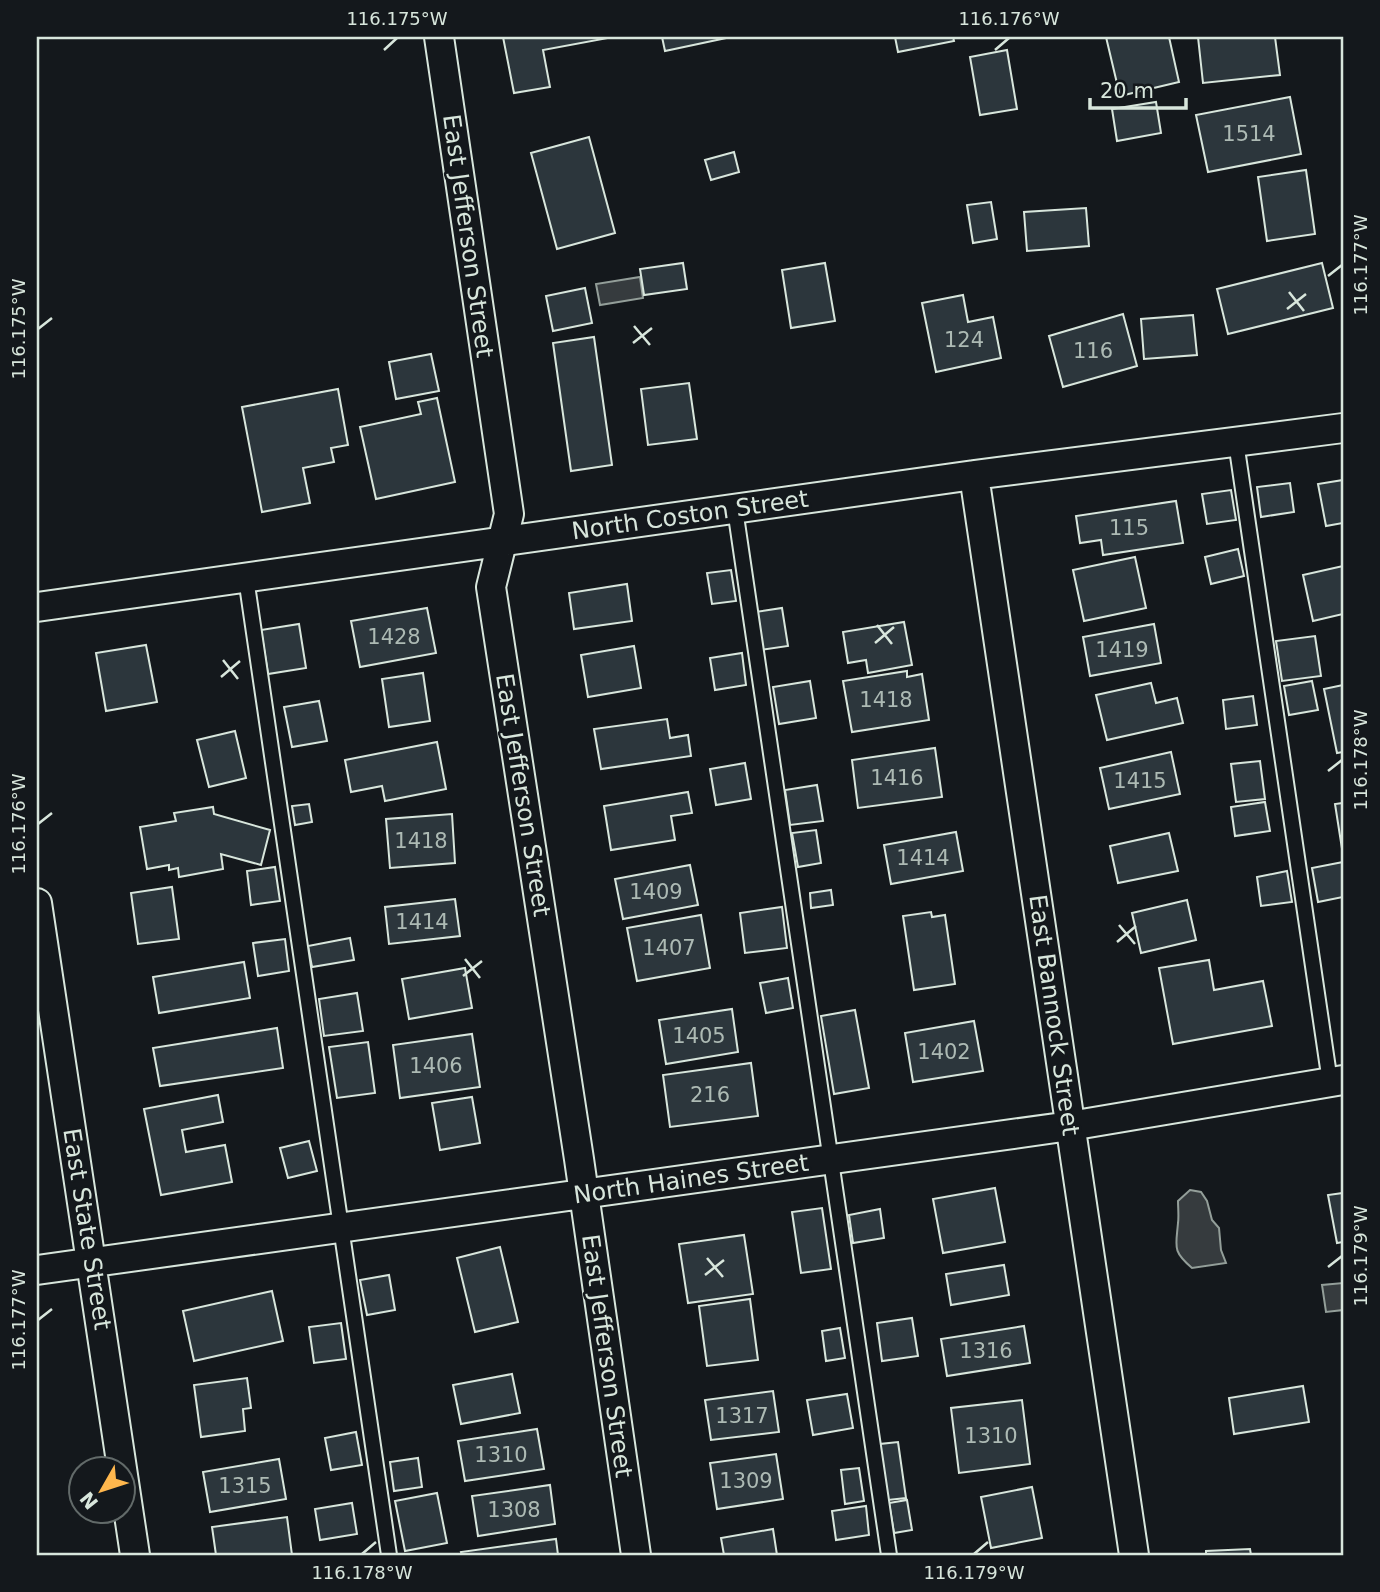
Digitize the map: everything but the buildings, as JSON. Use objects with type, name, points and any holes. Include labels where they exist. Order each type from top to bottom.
[{"type":"street","name":"East Jefferson Street","points":[[439,37],[509,514],[491,587],[636,1555]]},
{"type":"street","name":"North Coston Street","points":[[37,607],[974,475],[1343,428]]},
{"type":"street","name":"East Bannock Street","points":[[974,475],[1134,1555]]},
{"type":"street","name":"East State Street","points":[[37,903],[135,1555]]},
{"type":"street","name":"North Haines Street","points":[[37,1270],[1070,1126],[1336,1081]]},
{"type":"lane","points":[[1236,442],[1336,1081]]},
{"type":"lane","points":[[735,509],[889,1555]]},
{"type":"lane","points":[[246,578],[389,1555]]},
{"type":"shaded area","points":[[640,277],[643,298],[600,305],[596,284]]},
{"type":"shaded area","points":[[1190,1190],[1201,1192],[1207,1201],[1212,1220],[1219,1228],[1221,1250],[1226,1263],[1192,1268],[1178,1253],[1178,1201]]},
{"type":"shaded area","points":[[1343,1283],[1343,1310],[1326,1312],[1322,1285]]}]
